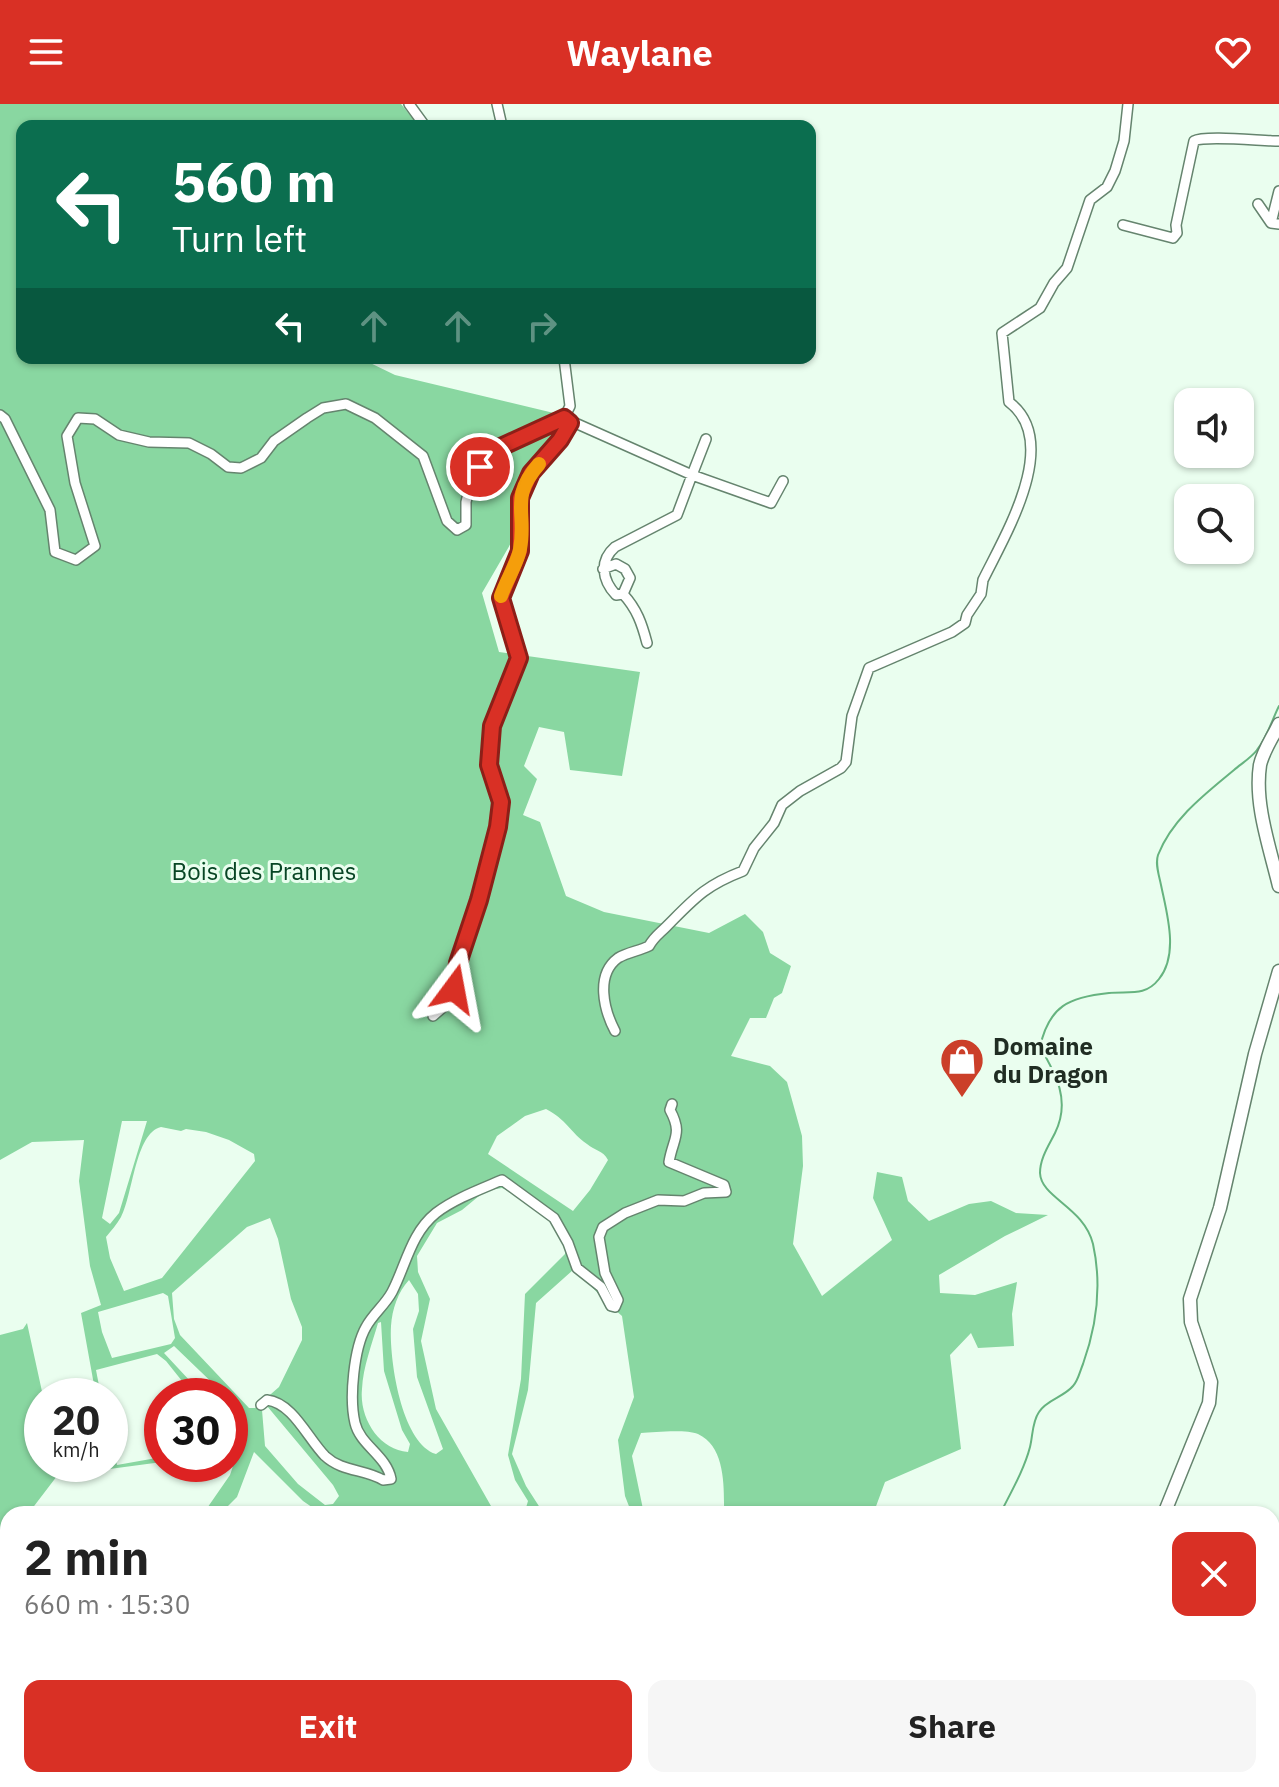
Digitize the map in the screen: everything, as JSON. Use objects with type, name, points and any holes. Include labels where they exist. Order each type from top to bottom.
[{"type":"street","points":[[615,1031],[604,1008],[606,980],[611,965],[626,954],[649,946],[654,936],[693,898],[717,881],[743,871],[782,805],[841,768],[846,762],[852,716],[869,668],[952,632],[965,623],[981,594],[983,580],[1020,503],[1028,474],[1031,444],[1025,416],[1009,402],[1002,333],[1040,308],[1067,268],[1090,200],[1107,187],[1115,171],[1124,141],[1128,104]]},
{"type":"street","points":[[1123,225],[1173,238],[1177,233],[1176,225],[1194,141],[1203,137],[1279,141]]},
{"type":"street","points":[[1275,223],[1279,191]]},
{"type":"street","points":[[1258,204],[1275,223]]},
{"type":"street","points":[[0,415],[5,419],[50,510],[55,552],[76,560],[95,546],[75,483],[67,436],[78,418],[95,419],[119,435],[149,442],[189,443],[228,467],[241,468],[261,458],[274,441],[323,408],[346,404],[375,418],[423,456],[447,521],[457,530],[466,525],[466,502],[471,481],[492,451],[564,418],[570,406],[565,364]]},
{"type":"street","points":[[564,418],[692,475],[771,503],[783,481]]},
{"type":"street","points":[[433,1016],[448,1003],[454,989],[458,963],[498,827],[501,802],[489,765],[492,726],[519,658],[501,598],[520,551],[520,498],[531,473],[568,429],[570,423],[564,418]]},
{"type":"street","points":[[623,594],[616,595],[607,585],[603,569],[606,554],[677,515],[706,439]]},
{"type":"street","points":[[603,569],[616,564],[625,569],[630,578],[623,594]]},
{"type":"street","points":[[623,594],[633,604],[647,643]]},
{"type":"street","points":[[1279,724],[1261,762],[1259,780],[1262,812],[1279,886]]},
{"type":"street","points":[[1167,1506],[1209,1403],[1211,1382],[1191,1322],[1190,1299],[1220,1208],[1255,1054],[1279,971]]},
{"type":"street","points":[[261,1405],[267,1400],[284,1406],[325,1456],[336,1464],[383,1480],[391,1479],[388,1470],[355,1425],[358,1343],[373,1315],[392,1293],[407,1254],[427,1221],[438,1211],[502,1180],[554,1218],[577,1268],[601,1287],[611,1306],[615,1307],[618,1300],[605,1273],[602,1257],[599,1237],[603,1227],[625,1213],[658,1200],[684,1201],[704,1193],[726,1192],[724,1185],[716,1180],[669,1162],[678,1133],[670,1110],[672,1104]]},
{"type":"green space","name":"Bois des Prannes","points":[[0,104],[401,104],[414,120],[16,120],[16,364],[372,364],[395,375],[558,414],[560,430],[529,466],[515,536],[482,593],[499,652],[640,672],[622,776],[570,770],[564,732],[539,727],[524,766],[537,779],[523,815],[540,822],[566,896],[604,912],[709,933],[745,914],[763,932],[770,953],[791,966],[782,993],[774,998],[766,1018],[750,1018],[731,1056],[770,1066],[787,1082],[802,1136],[803,1166],[793,1244],[822,1296],[892,1240],[873,1198],[877,1172],[902,1177],[908,1201],[929,1221],[969,1204],[991,1201],[1016,1213],[1048,1215],[939,1275],[940,1293],[975,1295],[1017,1282],[1012,1314],[1014,1346],[978,1348],[971,1333],[950,1355],[961,1449],[885,1482],[876,1506],[724,1506],[722,1469],[714,1448],[698,1434],[678,1431],[641,1433],[632,1456],[642,1506],[629,1506],[618,1440],[634,1397],[622,1316],[573,1270],[536,1303],[528,1390],[512,1454],[539,1506],[526,1506],[528,1501],[515,1480],[508,1455],[521,1379],[525,1294],[565,1254],[565,1244],[551,1221],[527,1200],[502,1188],[485,1191],[462,1210],[437,1223],[417,1256],[418,1272],[430,1299],[421,1341],[436,1409],[491,1506],[310,1506],[254,1452],[248,1468],[248,1407],[255,1408],[279,1387],[302,1340],[302,1327],[291,1299],[278,1239],[270,1218],[247,1227],[172,1293],[174,1319],[180,1335],[221,1378],[207,1378],[174,1346],[164,1353],[187,1378],[180,1378],[157,1354],[96,1370],[98,1378],[93,1378],[81,1313],[101,1305],[90,1266],[79,1181],[84,1140],[32,1142],[0,1160]],"holes":[[[546,1109],[608,1160],[573,1211],[488,1154],[497,1136],[525,1116]],[[122,1121],[147,1121],[119,1213],[110,1224],[102,1218]],[[161,1127],[206,1132],[229,1140],[254,1154],[255,1161],[162,1278],[124,1291],[110,1258],[106,1237],[125,1207],[145,1140]],[[409,1280],[418,1294],[419,1311],[413,1329],[417,1377],[443,1449],[436,1454],[424,1447],[406,1417],[392,1358],[394,1307]],[[163,1293],[168,1296],[175,1338],[171,1344],[112,1358],[98,1312]],[[381,1322],[384,1371],[402,1430],[410,1444],[408,1452],[380,1439],[364,1411],[362,1400],[366,1364],[378,1323]],[[267,1406],[333,1485],[339,1496],[333,1504],[325,1505],[298,1484],[265,1446],[262,1410]]]},
{"type":"green space","points":[[27,1323],[39,1378],[24,1378],[24,1482],[52,1482],[34,1506],[0,1506],[0,1335],[23,1329]]},
{"type":"green space","points":[[144,1460],[144,1464],[128,1467],[128,1463]]},
{"type":"green space","name":"Bois des Prannes","points":[[225,1482],[243,1482],[237,1497],[228,1506],[209,1506]]},
{"type":"waterway","points":[[1004,1506],[1024,1464],[1037,1416],[1046,1404],[1069,1390],[1078,1379],[1092,1335],[1097,1305],[1096,1259],[1088,1231],[1073,1212],[1047,1189],[1040,1173],[1043,1157],[1062,1110],[1060,1088],[1040,1047],[1044,1033],[1055,1013],[1072,1001],[1095,995],[1142,991],[1159,979],[1169,958],[1170,934],[1157,866],[1158,855],[1172,830],[1190,808],[1257,750],[1279,706]]},
{"type":"slow traffic","points":[[501,596],[520,551],[520,498],[531,473],[539,464]]},
{"type":"place","name":"Domaine du Dragon","points":[[962,1099]]},
{"type":"route","points":[[454,989],[458,963],[498,827],[501,802],[489,765],[492,726],[519,658],[501,598],[520,551],[520,498],[531,473],[560,440],[570,423],[564,418],[492,451],[480,467]]}]
